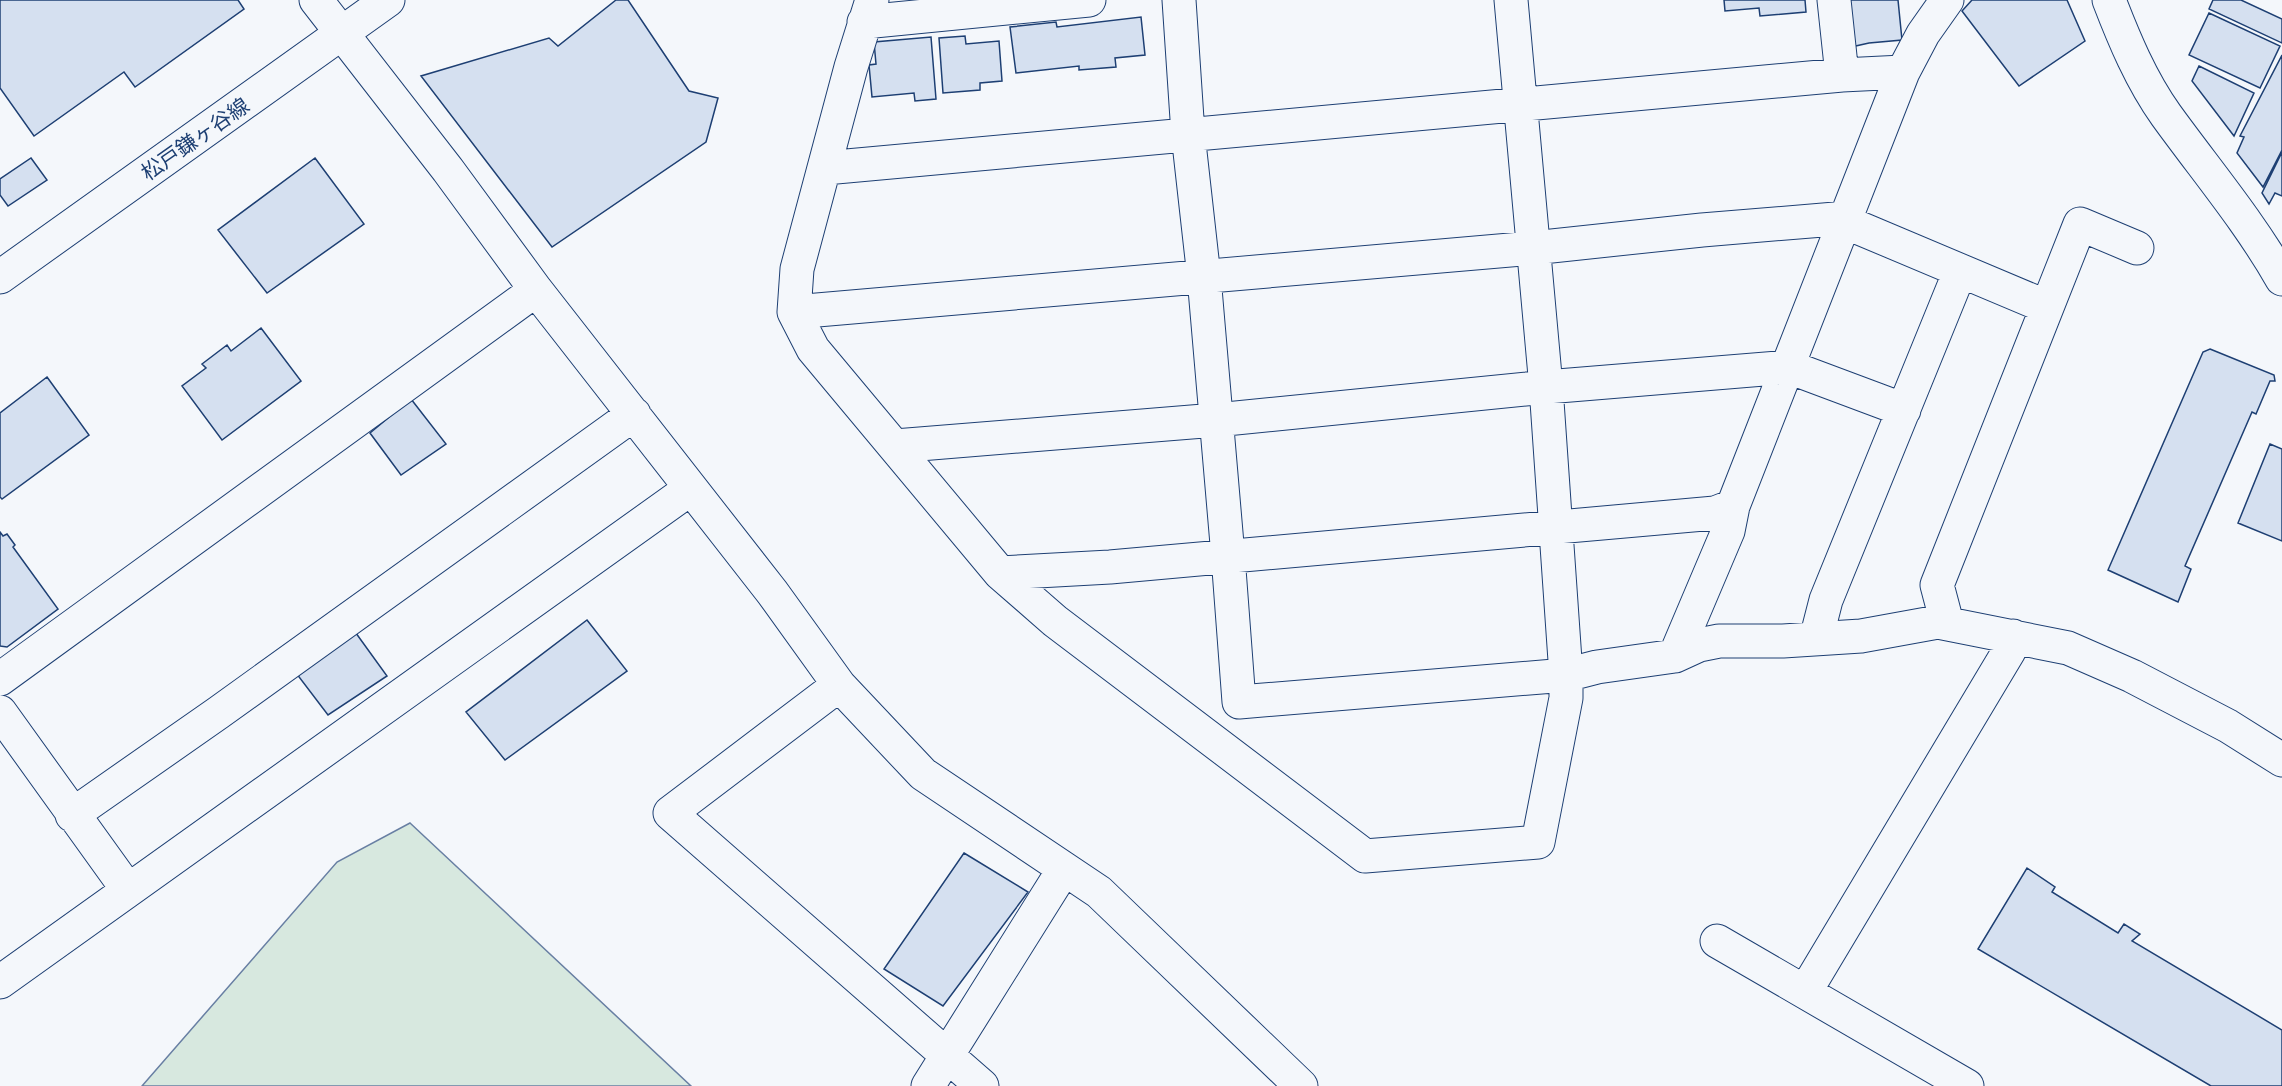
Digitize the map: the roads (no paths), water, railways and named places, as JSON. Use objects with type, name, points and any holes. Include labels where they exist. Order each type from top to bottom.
[{"type":"street","points":[[316,0],[448,170],[536,290],[772,592],[839,685],[923,774],[1099,892],[1301,1086]]},
{"type":"street","name":"松戸鎌ヶ谷線","points":[[0,277],[388,0]]},
{"type":"street","points":[[1089,0],[868,11],[797,269],[794,312],[813,349],[1000,573],[1055,621],[1365,856],[1538,842],[1566,698],[1557,527],[1546,387],[1511,0]]},
{"type":"street","points":[[1179,0],[1188,134],[1216,420],[1239,702],[1221,747]]},
{"type":"street","points":[[1834,0],[1842,75]]},
{"type":"street","points":[[1675,656],[1728,531],[1733,506],[1903,72],[1923,33],[1947,0]]},
{"type":"street","points":[[2109,0],[2139,70],[2164,113],[2225,193],[2282,279]]},
{"type":"street","points":[[825,168],[1842,75],[1903,72]]},
{"type":"street","points":[[794,312],[1533,248],[1702,230],[1846,220],[2047,307]]},
{"type":"street","points":[[1947,623],[1937,585],[2080,224],[2137,248]]},
{"type":"street","points":[[1816,639],[1826,600],[1960,271]]},
{"type":"street","points":[[0,679],[536,290]]},
{"type":"street","points":[[895,446],[1216,420],[1546,387],[1789,367],[1904,411]]},
{"type":"street","points":[[72,815],[634,414]]},
{"type":"street","points":[[0,982],[690,489]]},
{"type":"street","points":[[1000,573],[1110,567],[1715,513],[1733,506]]},
{"type":"street","points":[[1239,702],[1566,675],[1598,667],[1675,656],[1699,645],[1719,641],[1783,641],[1861,636],[1923,624],[1947,623],[2068,648],[2132,675],[2228,726],[2282,760]]},
{"type":"street","points":[[1805,992],[2009,651],[2013,636]]},
{"type":"street","points":[[839,685],[669,813],[982,1086]]},
{"type":"street","points":[[0,712],[128,890]]},
{"type":"street","points":[[928,1086],[1064,869]]},
{"type":"street","points":[[1717,940],[1967,1086]]}]
